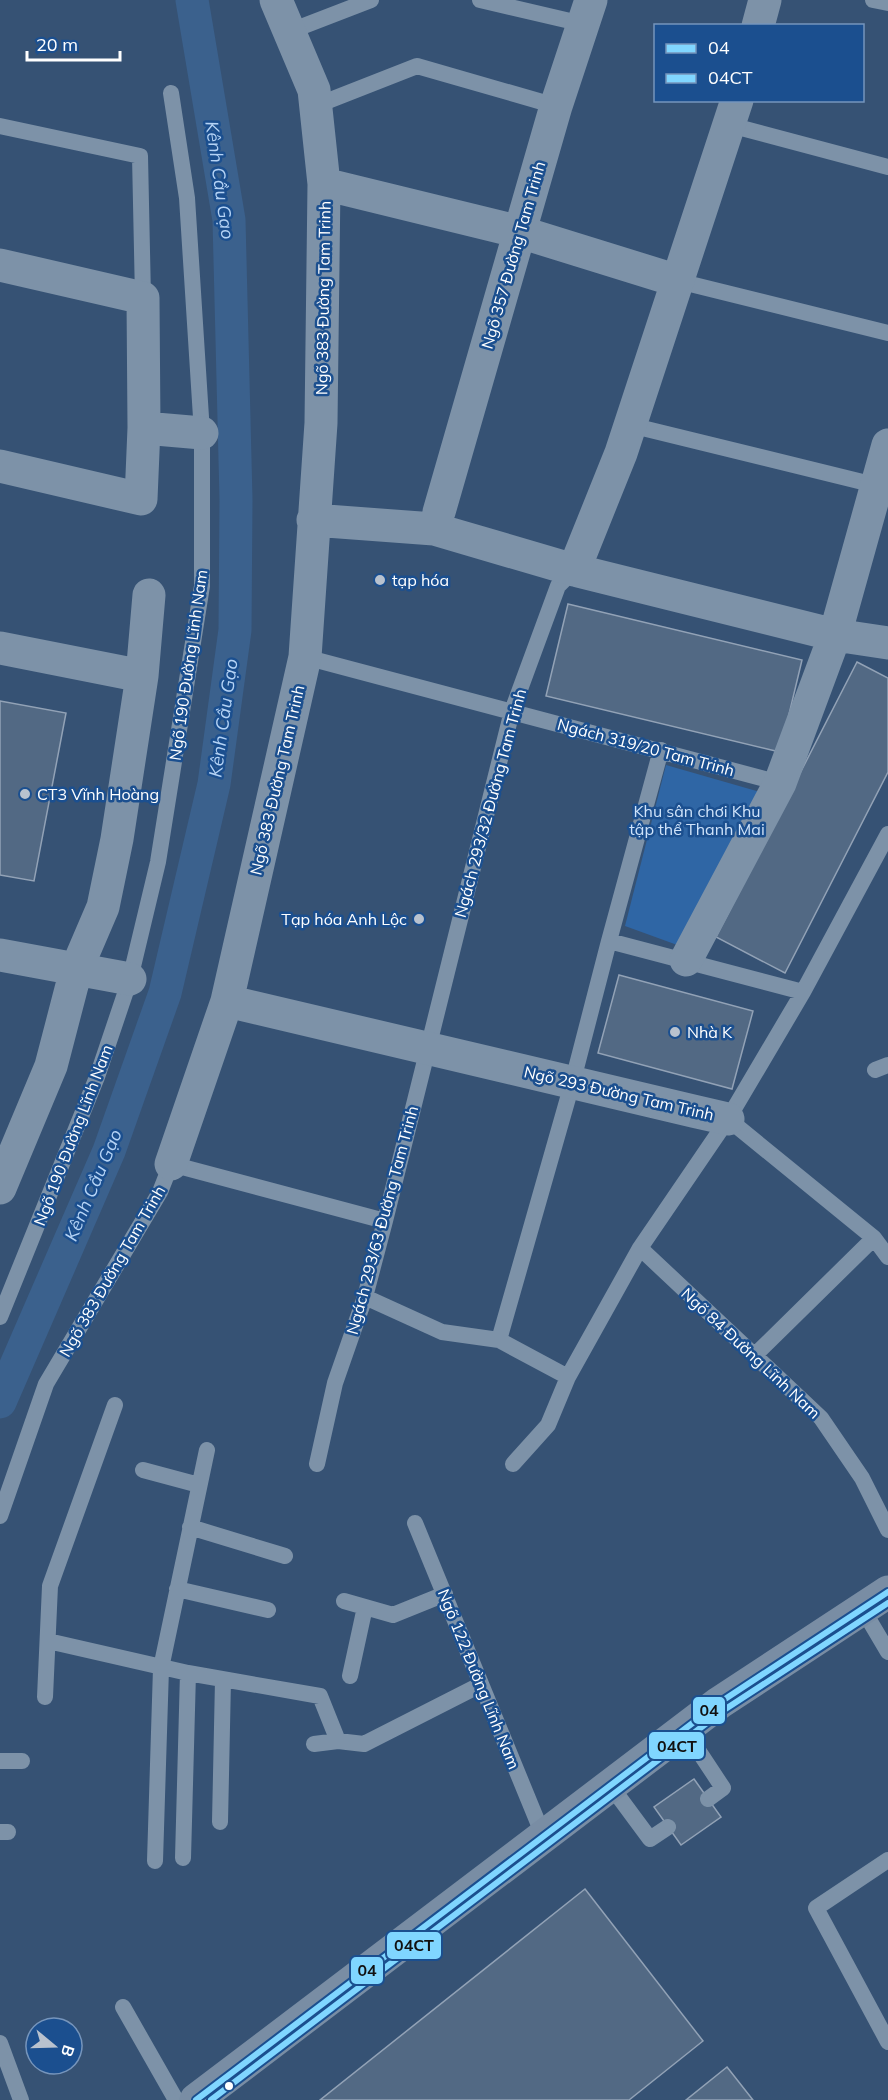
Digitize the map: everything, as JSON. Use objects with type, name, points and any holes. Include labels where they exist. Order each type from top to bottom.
[{"type":"main road","points":[[196,2100],[684,1729],[875,1600]]},
{"type":"street","name":"Ngõ 383 Đường Tam Trinh","points":[[171,1164],[227,1001],[305,657],[321,423],[324,184],[314,90],[276,0]]},
{"type":"street","points":[[759,24],[765,0]]},
{"type":"street","name":"Ngõ 357 Đường Tam Trinh","points":[[439,512],[556,105],[587,12]]},
{"type":"street","points":[[574,570],[630,425],[733,113]]},
{"type":"street","points":[[324,184],[520,232],[678,281]]},
{"type":"street","points":[[0,265],[143,298],[144,428],[141,499],[0,466]]},
{"type":"street","points":[[144,428],[202,433]]},
{"type":"street","points":[[686,960],[780,783],[835,635],[882,487],[888,445]]},
{"type":"street","points":[[313,520],[434,529],[574,570],[835,635],[888,643]]},
{"type":"street","points":[[0,1188],[51,1066],[76,970],[103,907],[117,839],[142,676],[149,595]]},
{"type":"street","points":[[0,648],[142,676]]},
{"type":"street","points":[[0,955],[130,979]]},
{"type":"street","name":"Ngõ 293 Đường Tam Trinh","points":[[227,1001],[427,1046],[572,1084],[728,1119]]},
{"type":"lane","points":[[288,32],[371,0]]},
{"type":"lane","points":[[480,0],[587,12]]},
{"type":"lane","points":[[873,0],[888,3]]},
{"type":"lane","points":[[315,106],[417,66],[556,105]]},
{"type":"lane","name":"Ngõ 190 Đường Lĩnh Nam","points":[[0,1317],[97,1077],[130,979],[158,862],[202,586],[202,433],[187,198],[171,93]]},
{"type":"lane","points":[[733,113],[888,167]]},
{"type":"lane","points":[[0,126],[140,156],[143,298]]},
{"type":"lane","points":[[678,281],[888,333]]},
{"type":"lane","points":[[630,425],[882,487]]},
{"type":"lane","name":"Ngách 293/32 Đường Tam Trinh","points":[[427,1046],[512,711],[558,586],[574,570]]},
{"type":"lane","name":"Ngách 319/20 Tam Trinh","points":[[305,657],[780,783]]},
{"type":"lane","points":[[499,1340],[572,1084],[661,750]]},
{"type":"lane","name":"Ngõ 293 Đường Tam Trinh","points":[[728,1119],[802,992],[888,834]]},
{"type":"lane","points":[[609,941],[802,992]]},
{"type":"lane","name":"Ngách 293/63 Đường Tam Trinh","points":[[317,1464],[335,1383],[364,1297],[385,1221],[427,1046]]},
{"type":"lane","points":[[513,1464],[548,1425],[568,1377],[640,1248],[728,1119],[874,1238],[888,1257]]},
{"type":"lane","points":[[171,1164],[385,1221]]},
{"type":"lane","name":"Ngõ 383 Đường Tam Trinh","points":[[0,1516],[46,1384],[160,1192],[171,1164]]},
{"type":"lane","points":[[756,1354],[874,1238]]},
{"type":"lane","name":"Ngõ 84 Đường Lĩnh Nam","points":[[640,1248],[756,1354],[821,1418],[862,1478],[888,1530]]},
{"type":"lane","points":[[364,1297],[442,1332],[499,1340],[568,1377]]},
{"type":"lane","points":[[45,1697],[50,1586],[115,1405]]},
{"type":"lane","points":[[155,1861],[161,1668],[207,1450]]},
{"type":"lane","points":[[143,1470],[200,1485]]},
{"type":"lane","name":"Ngõ 122 Đường Lĩnh Nam","points":[[415,1523],[543,1835]]},
{"type":"lane","points":[[190,1527],[285,1556]]},
{"type":"lane","points":[[177,1589],[268,1610]]},
{"type":"lane","points":[[344,1601],[393,1615],[445,1594]]},
{"type":"lane","points":[[875,1600],[888,1652]]},
{"type":"lane","points":[[350,1676],[365,1607]]},
{"type":"lane","points":[[48,1641],[161,1668],[320,1696],[338,1741]]},
{"type":"lane","points":[[183,1858],[188,1673]]},
{"type":"lane","points":[[220,1822],[223,1680]]},
{"type":"lane","points":[[314,1744],[338,1741],[364,1744],[480,1685]]},
{"type":"lane","points":[[684,1729],[723,1788],[708,1799]]},
{"type":"lane","points":[[0,1761],[22,1761]]},
{"type":"lane","points":[[610,1785],[650,1839],[668,1827]]},
{"type":"lane","points":[[888,1860],[816,1908],[888,2042]]},
{"type":"lane","points":[[123,2007],[176,2100]]},
{"type":"lane","points":[[0,2043],[21,2100]]},
{"type":"green space","name":"Khu sân chơi Khu tập thể Thanh Mai","points":[[666,765],[760,792],[680,946],[625,926]]},
{"type":"building","points":[[568,604],[802,660],[780,752],[546,696]]},
{"type":"building","points":[[857,662],[888,678],[888,772],[785,973],[716,937]]},
{"type":"building","name":"CT3 Vĩnh Hoàng","points":[[0,701],[66,713],[34,881],[0,875]]},
{"type":"building","name":"Nhà K","points":[[619,975],[753,1011],[732,1089],[598,1053]]},
{"type":"building","points":[[694,1779],[721,1817],[681,1845],[654,1807]]},
{"type":"building","points":[[585,1889],[703,2041],[629,2100],[320,2100]]},
{"type":"building","points":[[727,2067],[753,2100],[686,2100]]},
{"type":"waterway","name":"Kênh Cầu Gạo","points":[[0,1402],[109,1151],[165,993],[214,784],[235,630],[236,499],[229,220],[192,0]]},
{"type":"transit line","name":"04","points":[[196,2100],[719,1703],[888,1592]]},
{"type":"transit line","name":"04CT","points":[[211,2100],[724,1710],[888,1603]]},
{"type":"place","name":"tạp hóa","points":[[380,580]]},
{"type":"place","name":"CT3 Vĩnh Hoàng","points":[[25,794]]},
{"type":"place","name":"Tạp hóa Anh Lộc","points":[[419,919]]},
{"type":"place","name":"Nhà K","points":[[675,1032]]}]
